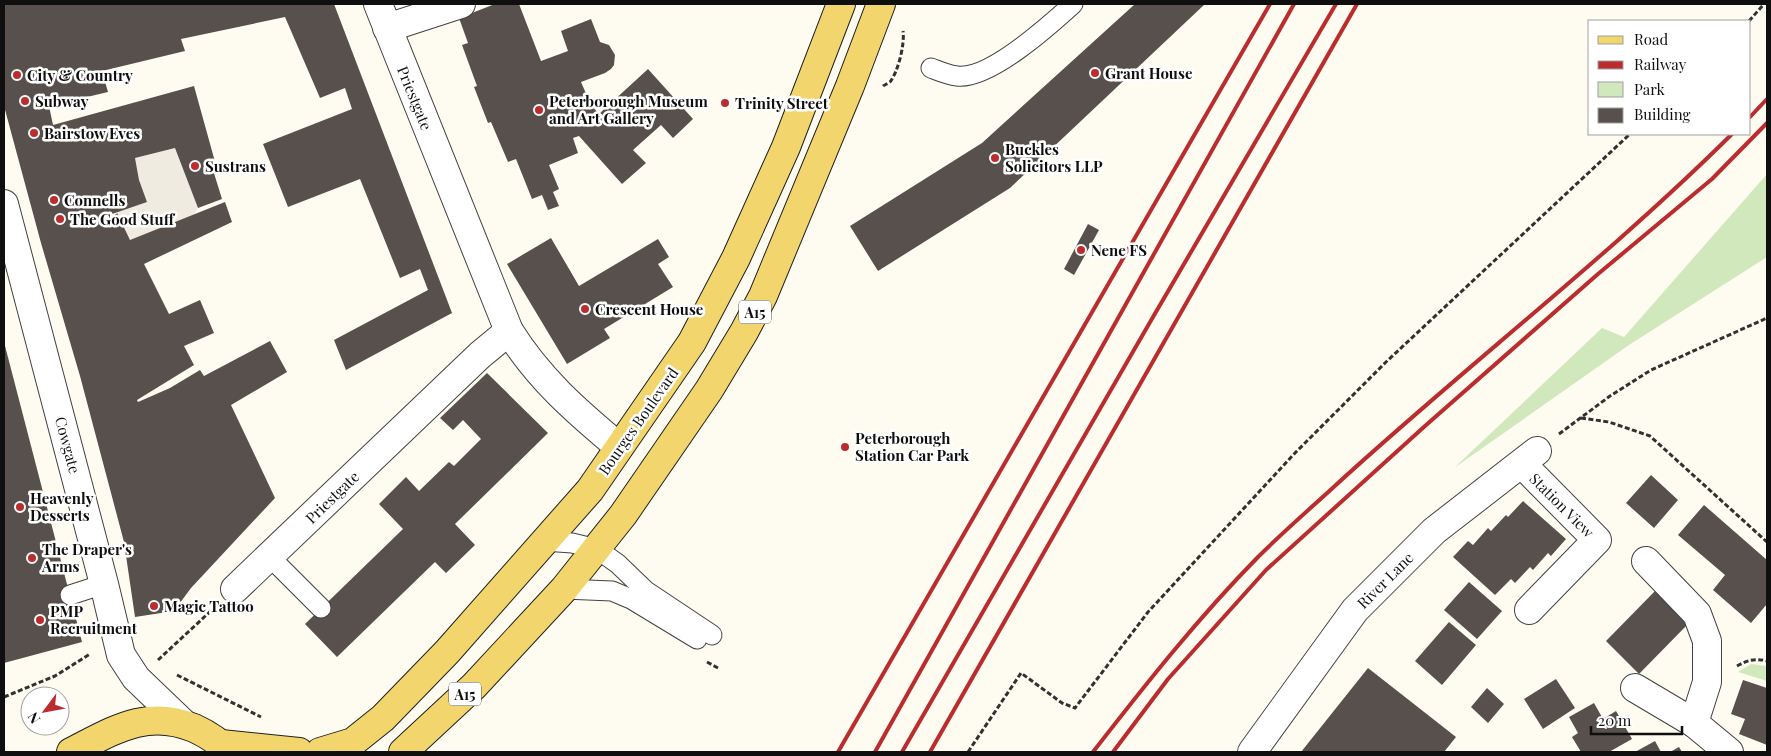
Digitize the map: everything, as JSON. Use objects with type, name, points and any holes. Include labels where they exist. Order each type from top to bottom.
[{"type":"main road","name":"Bourges Boulevard","points":[[320,752],[353,742],[383,718],[447,652],[590,490],[692,342],[736,258],[786,147],[841,4]]},
{"type":"main road","name":"A15","points":[[403,752],[474,686],[564,589],[638,494],[709,390],[754,315],[763,296],[882,4]]},
{"type":"main road","points":[[71,752],[136,722],[154,719],[184,724],[201,731],[224,748],[299,752]]},
{"type":"street","points":[[383,16],[461,4]]},
{"type":"street","name":"Priestgate","points":[[383,16],[509,331],[523,354],[572,407],[619,447]]},
{"type":"street","name":"Cowgate","points":[[4,204],[10,253],[104,584],[121,654],[136,678],[184,724]]},
{"type":"street","name":"Priestgate","points":[[235,589],[480,355],[509,331]]},
{"type":"street","name":"Station View","points":[[1529,610],[1597,540],[1530,457]]},
{"type":"street","name":"River Lane","points":[[1257,745],[1355,610],[1434,531],[1530,457]]},
{"type":"street","points":[[1646,561],[1697,614],[1707,641],[1707,682],[1694,723]]},
{"type":"street","points":[[1636,688],[1694,723],[1729,752]]},
{"type":"lane","points":[[930,68],[958,76],[978,74],[1003,60],[1073,4]]},
{"type":"lane","points":[[544,541],[572,542],[597,549],[618,564],[646,591],[712,635],[698,639],[631,599],[612,591],[564,589]]},
{"type":"lane","points":[[270,557],[322,608]]},
{"type":"lane","points":[[70,595],[104,584]]},
{"type":"path","points":[[1749,20],[1764,4]]},
{"type":"path","points":[[890,82],[904,41]]},
{"type":"path","points":[[968,752],[1022,673],[1062,703],[1075,708],[1148,612],[1295,452],[1386,362],[1629,135]]},
{"type":"path","points":[[87,226],[118,215]]},
{"type":"path","points":[[1767,318],[1651,370],[1580,418],[1610,422],[1650,436],[1767,542]]},
{"type":"path","points":[[154,663],[235,589]]},
{"type":"path","points":[[4,697],[55,676],[91,653]]},
{"type":"path","points":[[172,672],[263,717]]},
{"type":"green space","points":[[1767,174],[1767,257],[1629,345],[1454,468],[1602,328],[1624,337]]},
{"type":"green space","points":[[1751,664],[1767,666],[1767,681],[1738,672]]},
{"type":"shaded area","points":[[175,148],[198,208],[194,215],[130,240],[117,212],[147,202],[139,180],[135,158]]},
{"type":"building","points":[[4,4],[334,4],[452,313],[346,370],[334,340],[428,290],[420,269],[400,278],[360,179],[288,207],[263,144],[352,109],[345,88],[320,98],[285,17],[181,39],[185,51],[102,71],[108,92],[49,106],[53,125],[194,86],[217,169],[213,170],[222,199],[198,208],[175,148],[135,158],[139,180],[147,202],[86,223],[88,228],[119,217],[130,240],[225,202],[232,222],[144,264],[169,314],[200,300],[214,333],[184,346],[194,365],[137,400],[138,402],[170,388],[200,370],[204,376],[270,341],[287,372],[231,405],[275,498],[191,588],[174,611],[135,617],[124,542],[80,376],[41,243],[4,106]]},
{"type":"building","name":"Peterborough Museum and Art Gallery","points":[[495,4],[519,4],[541,61],[568,51],[561,31],[591,19],[600,42],[609,45],[615,55],[614,65],[611,69],[581,82],[591,105],[599,114],[648,69],[693,119],[673,138],[661,125],[633,150],[646,163],[622,184],[579,136],[573,138],[578,153],[549,165],[559,189],[553,192],[559,206],[548,210],[542,195],[532,199],[516,159],[508,162],[491,122],[488,123],[474,87],[477,86],[462,45],[468,43],[459,18]]},
{"type":"building","name":"Grant House","points":[[1135,4],[1205,4],[1010,188],[878,271],[850,226],[982,143]]},
{"type":"building","name":"Nene FS","points":[[1088,224],[1099,230],[1074,275],[1064,269]]},
{"type":"building","name":"Crescent House","points":[[551,238],[579,286],[658,239],[669,257],[658,264],[673,287],[604,329],[610,338],[567,364],[507,264]]},
{"type":"building","points":[[4,342],[82,642],[4,663]]},
{"type":"building","points":[[487,373],[548,433],[455,524],[475,545],[446,573],[435,562],[337,657],[305,624],[403,529],[379,504],[406,477],[419,491],[449,462],[454,466],[481,439],[463,420],[453,430],[440,418]]},
{"type":"building","points":[[1651,475],[1678,500],[1654,528],[1626,503]]},
{"type":"building","points":[[1523,501],[1566,539],[1551,556],[1548,553],[1533,570],[1530,567],[1515,583],[1511,579],[1495,595],[1453,557],[1468,541],[1473,545],[1488,528],[1491,531]]},
{"type":"building","points":[[1704,505],[1767,560],[1767,604],[1751,623],[1713,590],[1725,575],[1678,535]]},
{"type":"building","points":[[1469,582],[1502,611],[1477,639],[1444,610]]},
{"type":"building","points":[[1656,590],[1689,623],[1639,674],[1606,641]]},
{"type":"building","points":[[1449,622],[1476,645],[1442,685],[1415,661]]},
{"type":"building","points":[[1368,668],[1456,737],[1444,752],[1301,752]]},
{"type":"building","points":[[1556,679],[1575,708],[1543,729],[1524,699]]},
{"type":"building","points":[[1743,680],[1767,688],[1767,745],[1739,734],[1745,719],[1731,714]]},
{"type":"building","points":[[1487,688],[1504,704],[1488,723],[1471,707]]},
{"type":"building","points":[[1594,703],[1603,719],[1616,711],[1632,739],[1609,752],[1581,752],[1572,737],[1578,733],[1569,717]]},
{"type":"building","points":[[1655,741],[1661,752],[1635,752]]},
{"type":"building","points":[[1679,747],[1682,752],[1670,752]]},
{"type":"railway","points":[[838,752],[1270,4]]},
{"type":"railway","points":[[875,752],[1294,4]]},
{"type":"railway","points":[[902,752],[1336,4]]},
{"type":"railway","points":[[930,752],[1357,4]]},
{"type":"railway","points":[[1751,116],[1767,99]]},
{"type":"railway","points":[[1113,752],[1168,679],[1266,570],[1425,426],[1598,274],[1712,179],[1767,123]]},
{"type":"railway","points":[[1093,752],[1193,628],[1268,548],[1386,440],[1636,224],[1731,135]]},
{"type":"place","name":"Grant House","points":[[1095,73]]},
{"type":"place","name":"City & Country","points":[[17,75]]},
{"type":"place","name":"Subway","points":[[25,101]]},
{"type":"place","name":"Trinity Street","points":[[725,103]]},
{"type":"place","name":"Peterborough Museum and Art Gallery","points":[[539,110]]},
{"type":"place","name":"Bairstow Eves","points":[[34,133]]},
{"type":"place","name":"Buckles Solicitors LLP","points":[[995,158]]},
{"type":"place","name":"Sustrans","points":[[195,166]]},
{"type":"place","name":"Connells","points":[[54,200]]},
{"type":"place","name":"The Good Stuff","points":[[60,219]]},
{"type":"place","name":"Nene FS","points":[[1081,250]]},
{"type":"place","name":"Crescent House","points":[[585,309]]},
{"type":"place","name":"Peterborough Station Car Park","points":[[845,447]]},
{"type":"place","name":"Heavenly Desserts","points":[[20,507]]},
{"type":"place","name":"The Draper's Arms","points":[[32,558]]},
{"type":"place","name":"Magic Tattoo","points":[[154,606]]},
{"type":"place","name":"PMP Recruitment","points":[[40,620]]}]
